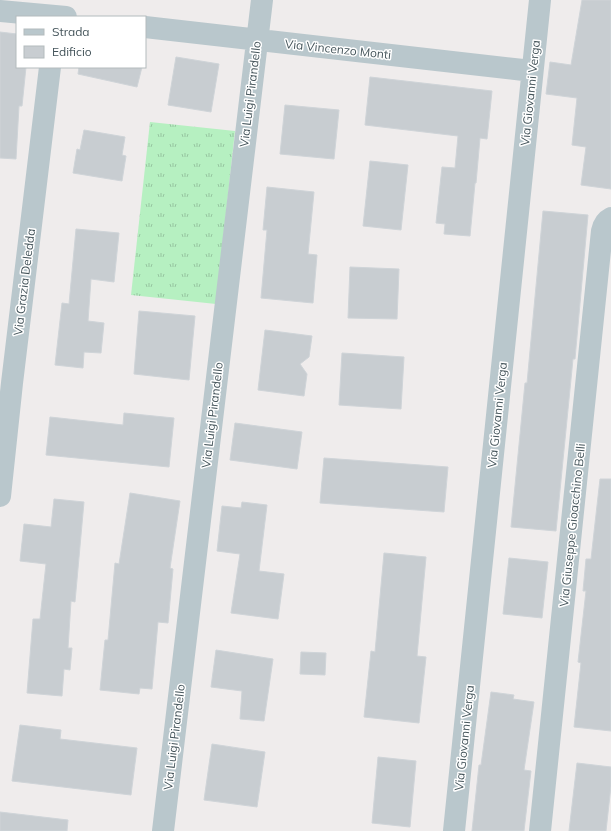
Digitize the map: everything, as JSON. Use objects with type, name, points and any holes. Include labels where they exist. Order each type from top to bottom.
[{"type":"street","name":"Via Luigi Pirandello","points":[[163,831],[262,0]]},
{"type":"street","name":"Via Giovanni Verga","points":[[454,831],[540,0]]},
{"type":"street","points":[[0,11],[59,12]]},
{"type":"street","name":"Via Vincenzo Monti","points":[[146,26],[532,71]]},
{"type":"street","name":"Via Grazia Deledda","points":[[0,496],[6,382],[50,68]]},
{"type":"street","name":"Via Giuseppe Gioacchino Belli","points":[[540,831],[602,231],[609,219]]},
{"type":"green space","points":[[150,122],[235,131],[216,304],[131,295]]},
{"type":"building","points":[[582,0],[611,0],[611,189],[581,185],[586,147],[572,145],[577,98],[546,94],[550,62],[571,65]]},
{"type":"building","points":[[0,32],[16,34],[16,68],[26,68],[22,106],[19,106],[16,159],[0,158]]},
{"type":"building","points":[[176,57],[219,64],[211,112],[168,105]]},
{"type":"building","points":[[79,68],[142,68],[137,87],[78,74]]},
{"type":"building","points":[[370,77],[492,91],[487,139],[480,138],[470,236],[444,234],[445,224],[436,223],[442,167],[455,168],[458,136],[365,125]]},
{"type":"building","points":[[285,105],[339,110],[334,159],[280,154]]},
{"type":"building","points":[[84,130],[125,137],[122,155],[126,156],[122,181],[73,173],[77,149],[80,150]]},
{"type":"building","points":[[370,161],[408,165],[401,230],[363,226]]},
{"type":"building","points":[[267,187],[314,192],[308,254],[317,255],[313,303],[261,298],[267,230],[263,230]]},
{"type":"building","points":[[543,211],[588,215],[575,359],[573,359],[556,531],[511,527],[525,383],[527,383]]},
{"type":"building","points":[[76,229],[119,233],[114,282],[91,279],[88,321],[104,323],[101,353],[84,352],[83,368],[55,365],[62,303],[69,304]]},
{"type":"building","points":[[350,267],[399,269],[397,319],[348,318]]},
{"type":"building","points":[[139,311],[195,316],[189,380],[134,374]]},
{"type":"building","points":[[265,330],[312,336],[309,357],[300,364],[307,374],[304,396],[258,390]]},
{"type":"building","points":[[342,353],[404,357],[401,409],[339,405]]},
{"type":"building","points":[[124,413],[174,418],[169,467],[46,455],[50,417],[123,425]]},
{"type":"building","points":[[235,423],[302,432],[297,469],[230,460]]},
{"type":"building","points":[[324,458],[448,467],[444,512],[320,503]]},
{"type":"building","points":[[600,479],[611,479],[611,731],[574,727],[581,663],[578,662],[586,591],[583,591],[586,559],[591,559]]},
{"type":"building","points":[[130,493],[180,501],[170,568],[173,569],[168,623],[158,622],[152,689],[140,688],[139,694],[100,690],[105,640],[108,640],[115,563],[119,564]]},
{"type":"building","points":[[54,499],[84,502],[75,602],[71,601],[68,648],[72,648],[70,670],[64,669],[62,696],[27,693],[33,619],[40,619],[46,564],[20,561],[24,524],[51,527]]},
{"type":"building","points":[[242,502],[267,505],[259,571],[284,574],[278,619],[231,613],[240,554],[217,551],[222,506],[241,508]]},
{"type":"building","points":[[384,553],[426,557],[417,656],[426,657],[419,723],[364,717],[371,651],[375,652]]},
{"type":"building","points":[[509,558],[548,562],[542,618],[503,614]]},
{"type":"building","points":[[216,650],[273,659],[264,721],[240,719],[242,691],[211,687]]},
{"type":"building","points":[[301,652],[326,653],[325,675],[300,674]]},
{"type":"building","points":[[491,692],[514,695],[513,699],[534,702],[524,770],[531,771],[524,831],[472,831],[479,765],[481,765]]},
{"type":"building","points":[[20,725],[61,730],[60,739],[137,748],[131,795],[12,781]]},
{"type":"building","points":[[212,744],[265,752],[257,807],[204,800]]},
{"type":"building","points":[[378,757],[416,761],[410,827],[372,823]]},
{"type":"building","points":[[577,763],[611,767],[611,786],[606,831],[569,831]]},
{"type":"building","points":[[0,812],[68,820],[67,831],[0,831]]}]
